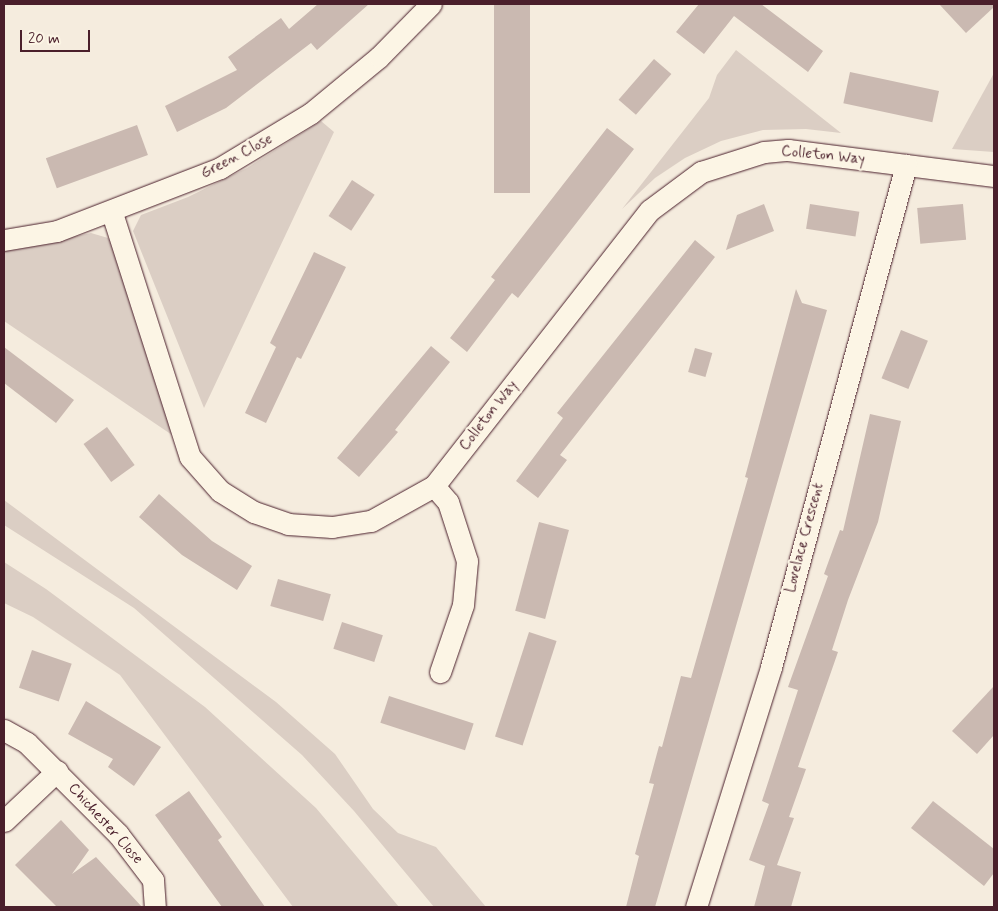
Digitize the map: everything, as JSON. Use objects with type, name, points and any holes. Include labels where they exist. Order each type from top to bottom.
[{"type":"street","name":"Green Close","points":[[4,240],[57,231],[112,213],[220,168],[275,137],[312,113],[379,57],[431,4]]},
{"type":"street","name":"Colleton Way","points":[[112,213],[190,457],[220,491],[254,512],[288,524],[332,527],[371,520],[434,486],[650,210],[700,172],[764,152],[788,150],[994,176]]},
{"type":"street","name":"Lovelace Crescent","points":[[696,907],[771,667],[906,165]]},
{"type":"street","points":[[434,486],[448,502],[467,561],[463,605],[440,672]]},
{"type":"street","name":"Chichester Close","points":[[4,730],[27,743],[118,834],[153,880],[155,907]]},
{"type":"street","name":"Chichester Close","points":[[4,821],[57,771]]},
{"type":"shaded area","points":[[736,50],[841,133],[806,129],[763,130],[721,141],[685,158],[655,178],[622,209],[709,98],[717,75]]},
{"type":"shaded area","points":[[994,73],[994,152],[952,149]]},
{"type":"shaded area","points":[[321,121],[334,132],[204,408],[133,231],[141,215],[188,197],[247,168]]},
{"type":"shaded area","points":[[91,233],[108,238],[116,248],[178,439],[4,321],[4,251]]},
{"type":"shaded area","points":[[4,500],[276,702],[335,754],[373,809],[398,833],[436,847],[486,907],[434,907],[354,811],[302,755],[134,608],[4,525]]},
{"type":"shaded area","points":[[4,562],[46,589],[205,707],[316,808],[399,907],[293,907],[120,675],[33,617],[4,603]]},
{"type":"building","points":[[318,4],[369,4],[317,50],[311,43],[226,108],[177,132],[165,106],[237,70],[228,57],[281,18],[289,29]]},
{"type":"building","points":[[494,4],[530,4],[530,193],[494,193]]},
{"type":"building","points":[[699,4],[761,4],[823,51],[808,72],[734,16],[704,54],[676,32]]},
{"type":"building","points":[[939,4],[994,4],[994,7],[966,33]]},
{"type":"building","points":[[654,59],[671,74],[636,115],[619,100]]},
{"type":"building","points":[[850,72],[939,91],[932,122],[843,103]]},
{"type":"building","points":[[137,125],[148,155],[57,188],[46,158]]},
{"type":"building","points":[[607,128],[634,149],[518,298],[512,293],[467,352],[450,338],[495,280],[491,277]]},
{"type":"building","points":[[352,180],[375,195],[351,231],[329,216]]},
{"type":"building","points":[[764,204],[774,231],[726,250],[737,215]]},
{"type":"building","points":[[810,204],[859,212],[855,237],[806,229]]},
{"type":"building","points":[[963,204],[966,240],[920,244],[917,208]]},
{"type":"building","points":[[695,240],[715,257],[560,455],[567,460],[538,498],[516,481],[563,418],[557,413]]},
{"type":"building","points":[[314,252],[346,267],[301,359],[297,357],[266,423],[245,413],[276,347],[270,343]]},
{"type":"building","points":[[796,289],[802,303],[827,310],[655,907],[626,907],[639,856],[635,854],[654,784],[649,783],[659,746],[662,747],[681,676],[691,678],[748,478],[745,477]]},
{"type":"building","points":[[901,330],[928,341],[908,389],[882,378]]},
{"type":"building","points":[[431,346],[450,362],[395,430],[398,432],[359,477],[337,458]]},
{"type":"building","points":[[4,347],[74,400],[56,423],[4,383]]},
{"type":"building","points":[[695,348],[712,353],[705,377],[688,372]]},
{"type":"building","points":[[870,414],[901,421],[878,522],[848,600],[832,650],[838,652],[798,767],[806,769],[789,817],[794,818],[777,865],[801,872],[791,907],[754,907],[765,866],[749,860],[769,804],[762,801],[798,690],[788,687],[828,576],[824,574],[840,530],[843,531]]},
{"type":"building","points":[[107,427],[135,465],[111,482],[84,444]]},
{"type":"building","points":[[159,494],[212,541],[252,566],[237,590],[182,555],[139,517]]},
{"type":"building","points":[[539,522],[569,530],[545,619],[515,611]]},
{"type":"building","points":[[278,579],[331,594],[323,621],[270,606]]},
{"type":"building","points":[[342,622],[383,635],[374,662],[333,649]]},
{"type":"building","points":[[529,632],[557,641],[523,746],[495,737]]},
{"type":"building","points":[[32,650],[72,664],[59,701],[19,688]]},
{"type":"building","points":[[994,686],[994,735],[977,754],[952,731]]},
{"type":"building","points":[[389,696],[474,724],[465,750],[380,723]]},
{"type":"building","points":[[86,701],[161,747],[134,786],[108,767],[113,759],[68,734]]},
{"type":"building","points":[[189,791],[222,837],[218,840],[265,907],[222,907],[155,815]]},
{"type":"building","points":[[933,801],[994,849],[994,873],[984,886],[911,828]]},
{"type":"building","points":[[61,820],[89,850],[72,874],[96,857],[142,907],[57,907],[15,865]]}]
